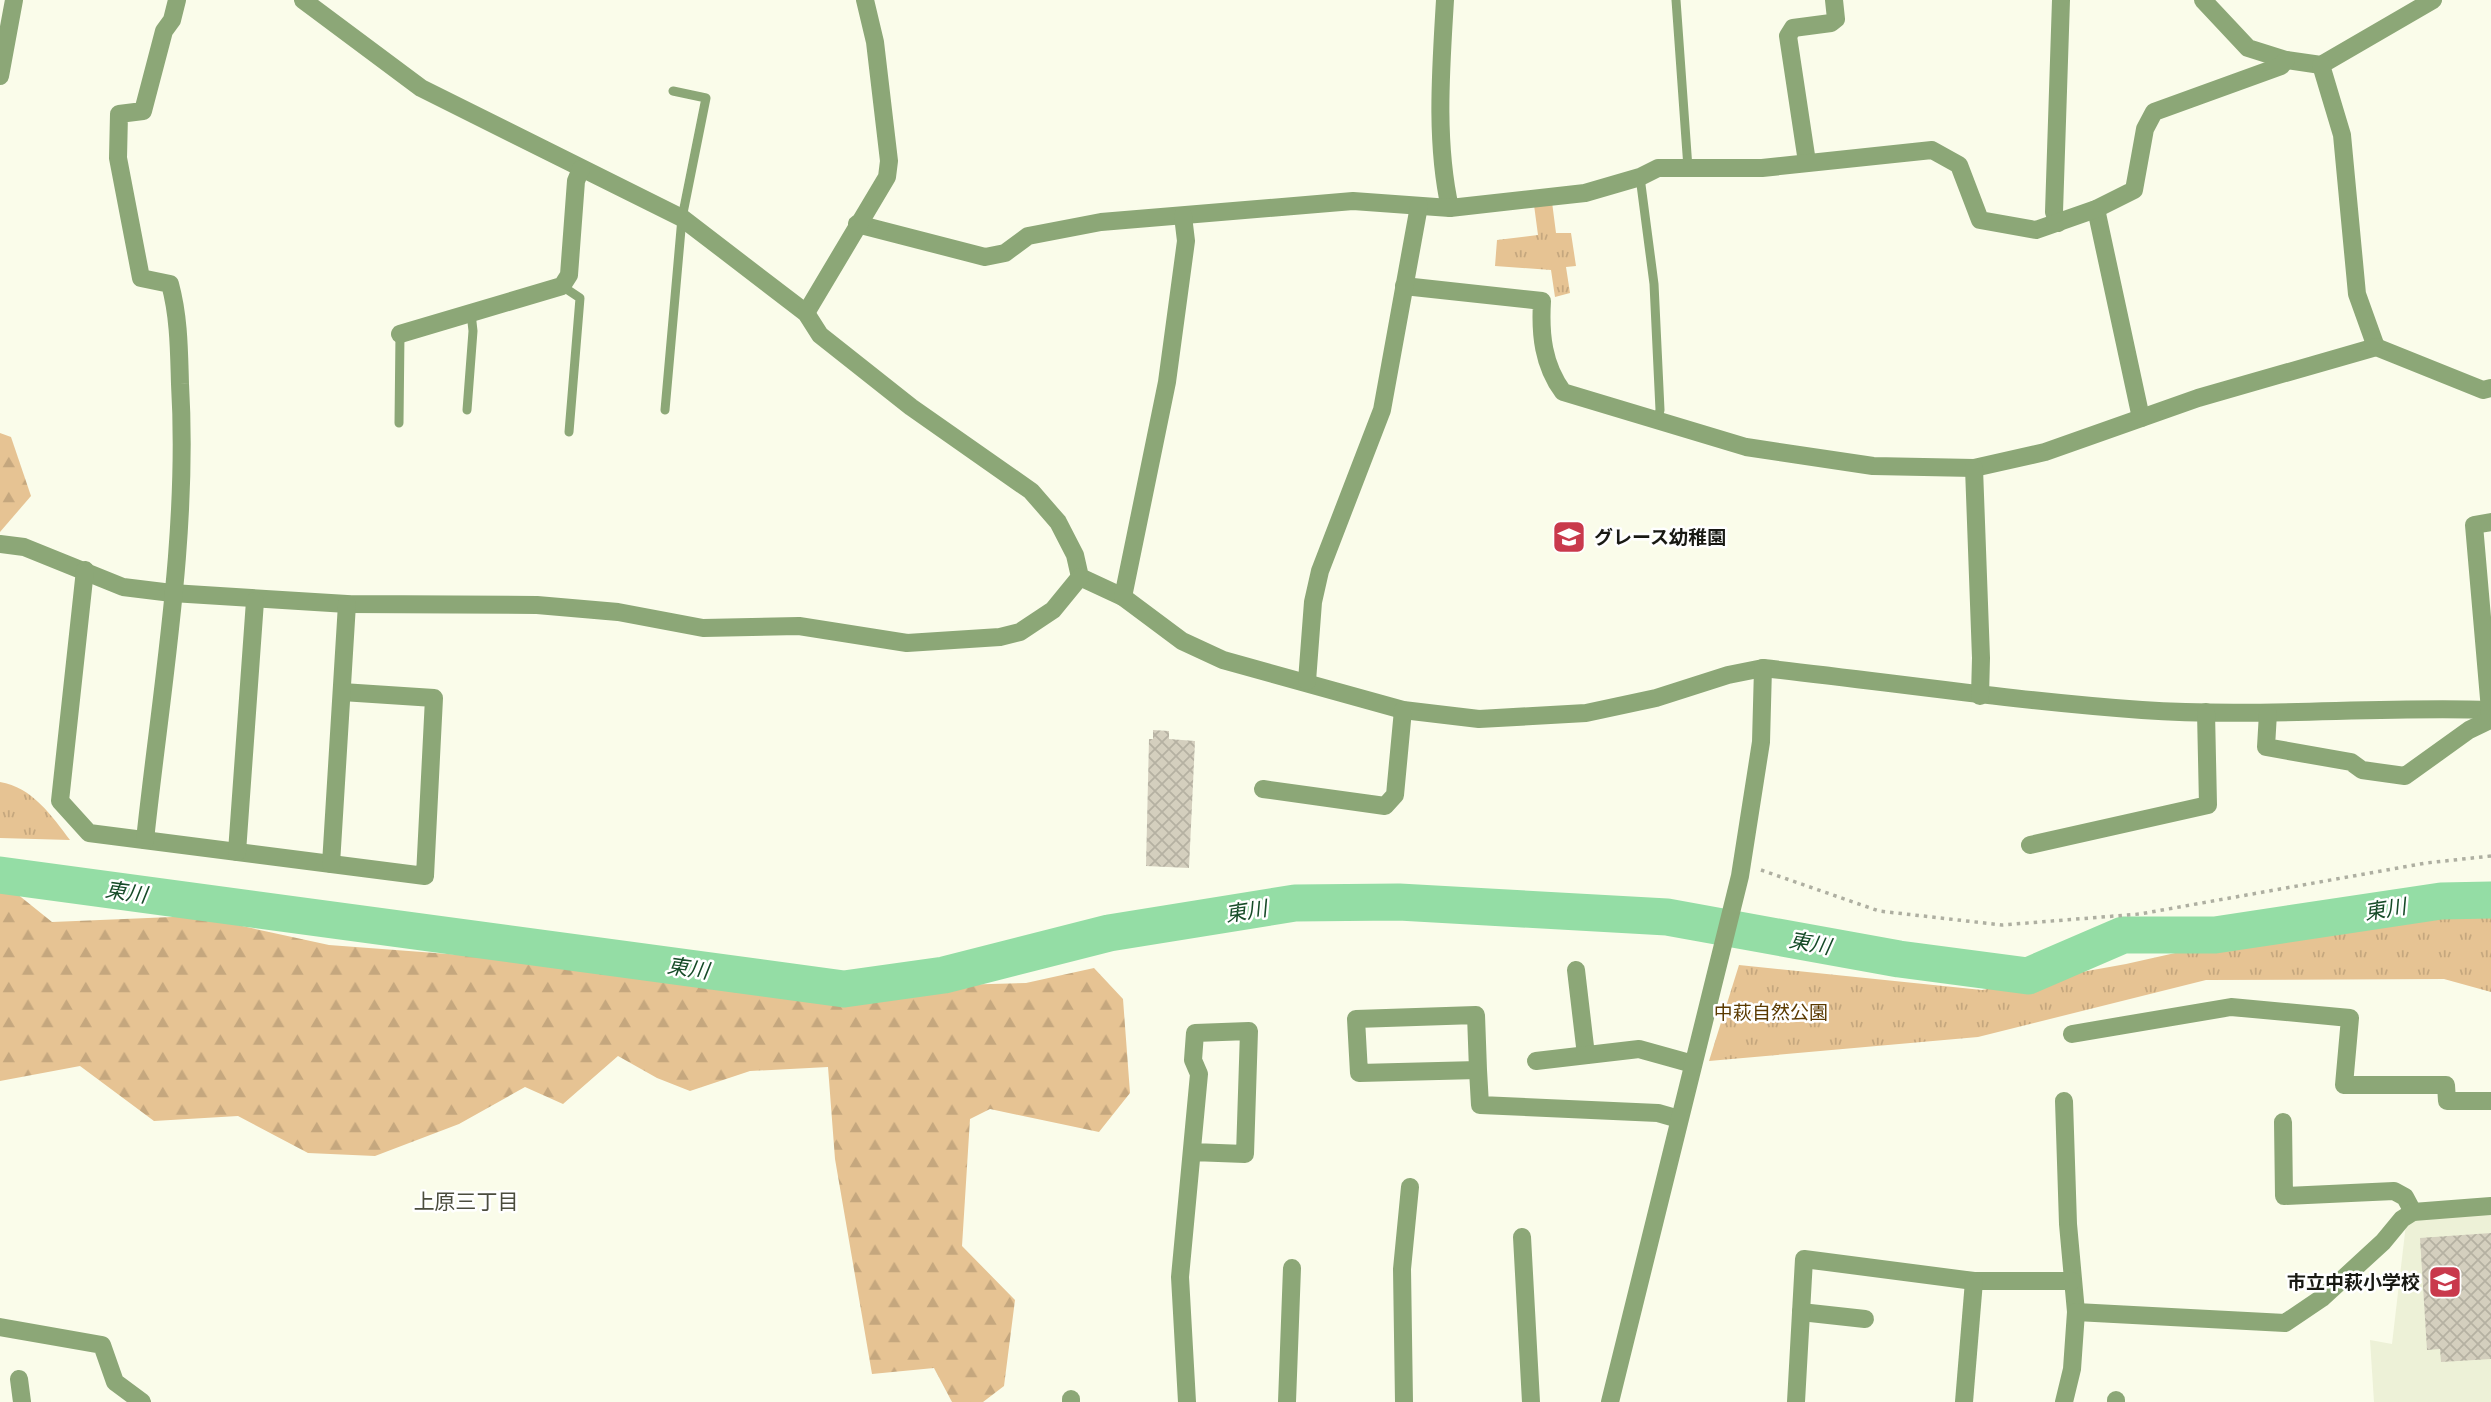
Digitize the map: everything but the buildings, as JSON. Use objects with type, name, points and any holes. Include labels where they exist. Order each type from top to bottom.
[{"type":"street","points":[[0,76],[14,0]]},
{"type":"street","points":[[145,840],[172,593],[183,461],[176,305],[170,284],[141,278],[118,158],[119,114],[143,111],[164,31],[172,20],[177,0]]},
{"type":"street","points":[[303,0],[421,88],[682,218],[806,313],[820,335],[911,407],[1031,491],[1058,522],[1075,555],[1080,577]]},
{"type":"street","points":[[806,313],[815,302],[857,224],[887,177],[889,161],[875,42],[865,0]]},
{"type":"street","points":[[1446,0],[1440,81],[1446,190],[1450,208]]},
{"type":"street","points":[[1807,162],[1787,36],[1793,28],[1832,23],[1836,19],[1834,0]]},
{"type":"street","points":[[2058,223],[2054,212],[2061,0]]},
{"type":"street","points":[[2203,0],[2248,48],[2286,60],[2321,65],[2433,0]]},
{"type":"street","points":[[857,224],[985,257],[1005,253],[1028,236],[1101,222],[1353,201],[1450,208],[1585,193],[1640,177],[1658,168],[1762,168],[1932,150],[1959,165],[1980,220],[2036,230],[2096,209],[2134,190],[2145,129],[2154,112],[2281,66],[2286,60]]},
{"type":"street","points":[[2321,65],[2342,135],[2357,293],[2376,347]]},
{"type":"street","points":[[400,334],[562,286],[569,275],[576,181],[581,169]]},
{"type":"street","points":[[1307,681],[1313,602],[1320,571],[1382,410],[1419,206]]},
{"type":"street","points":[[2096,209],[2141,418]]},
{"type":"street","points":[[1123,597],[1167,382],[1186,241],[1183,216]]},
{"type":"street","points":[[1404,286],[1542,301],[1540,334],[1553,379],[1563,392],[1657,422],[1758,449],[1872,466],[1973,468],[2045,452],[2198,398],[2376,347],[2483,390],[2491,388]]},
{"type":"street","points":[[1973,468],[1981,658],[1980,696]]},
{"type":"street","points":[[2268,713],[2266,747],[2351,762],[2361,770],[2405,776],[2469,730],[2488,721],[2491,710],[2474,525],[2491,522]]},
{"type":"street","points":[[0,544],[24,547],[123,587],[172,593],[255,601],[537,605],[618,612],[703,628],[799,626],[907,643],[1000,637],[1020,632],[1053,610],[1080,577]]},
{"type":"street","points":[[85,570],[60,801],[89,833],[425,876],[433,698],[342,692]]},
{"type":"street","points":[[1080,577],[1123,597],[1182,641],[1213,655],[1403,710],[1479,719],[1586,713],[1656,698],[1728,675],[1763,668],[1980,696],[2144,710],[2268,713],[2491,710]]},
{"type":"street","points":[[237,852],[255,601]]},
{"type":"street","points":[[331,864],[347,604]]},
{"type":"street","points":[[1610,1402],[1740,869],[1761,743],[1763,668]]},
{"type":"street","points":[[1263,789],[1385,806],[1392,802],[1395,795],[1403,710]]},
{"type":"street","points":[[2030,845],[2208,805],[2206,712]]},
{"type":"street","points":[[1576,970],[1586,1055]]},
{"type":"street","points":[[2072,1034],[2231,1007],[2350,1018],[2344,1085],[2446,1085],[2446,1101],[2491,1101]]},
{"type":"street","points":[[1478,1070],[1359,1073],[1356,1019],[1476,1014],[1480,1105],[1658,1113],[1679,1119]]},
{"type":"street","points":[[1187,1402],[1180,1277],[1199,1074],[1193,1060],[1195,1033],[1249,1031],[1245,1154],[1192,1152]]},
{"type":"street","points":[[1536,1061],[1639,1049],[1693,1064]]},
{"type":"street","points":[[2064,1101],[2071,1281],[2076,1312],[2072,1369],[2064,1402]]},
{"type":"street","points":[[2283,1122],[2284,1196],[2394,1191],[2405,1197],[2413,1212]]},
{"type":"street","points":[[1404,1402],[1402,1269],[1410,1187]]},
{"type":"street","points":[[2076,1312],[2285,1323],[2340,1283],[2383,1242],[2402,1219],[2413,1212],[2491,1206]]},
{"type":"street","points":[[1521,1237],[1531,1402]]},
{"type":"street","points":[[1796,1402],[1804,1259],[1974,1281],[2071,1281]]},
{"type":"street","points":[[1287,1402],[1292,1268]]},
{"type":"street","points":[[1965,1402],[1974,1281]]},
{"type":"street","points":[[1801,1312],[1865,1319]]},
{"type":"street","points":[[0,1327],[102,1345],[115,1382],[142,1402]]},
{"type":"street","points":[[19,1379],[22,1402]]},
{"type":"lane","points":[[1676,0],[1688,168]]},
{"type":"lane","points":[[665,410],[682,218],[706,98],[673,91]]},
{"type":"lane","points":[[1640,177],[1654,284],[1660,410],[1657,422]]},
{"type":"lane","points":[[562,286],[580,298],[569,432]]},
{"type":"lane","points":[[467,410],[473,331],[471,313]]},
{"type":"lane","points":[[398,423],[400,334]]},
{"type":"path","points":[[1740,869],[1879,911],[2002,925],[2140,914],[2426,863],[2491,856]]},
{"type":"shaded area","name":"市立中萩小学校","points":[[2491,1212],[2491,1402],[2374,1402],[2370,1340],[2392,1344],[2406,1224],[2415,1217]]},
{"type":"green space","points":[[1552,202],[1556,233],[1571,233],[1576,266],[1566,267],[1570,293],[1555,297],[1551,270],[1495,266],[1497,240],[1538,235],[1534,205]]},
{"type":"green space","points":[[0,433],[11,437],[31,496],[0,532]]},
{"type":"green space","points":[[0,782],[31,796],[48,812],[70,840],[0,838]]},
{"type":"green space","points":[[6,885],[52,922],[196,916],[329,945],[475,956],[775,990],[1026,983],[1094,968],[1123,999],[1130,1093],[1099,1132],[990,1109],[970,1119],[962,1246],[1015,1300],[1004,1386],[983,1402],[952,1402],[934,1368],[872,1374],[835,1159],[828,1067],[750,1071],[690,1091],[657,1078],[618,1056],[563,1104],[525,1087],[459,1124],[375,1156],[308,1153],[238,1116],[154,1121],[80,1066],[0,1081],[0,886]]},
{"type":"green space","name":"中萩自然公園","points":[[2444,914],[2491,914],[2491,992],[2444,979],[2206,980],[1978,1037],[1709,1061],[1739,965],[1982,990],[2126,964],[2269,932]]},
{"type":"waterway","name":"東川","points":[[0,875],[844,989],[944,975],[1109,933],[1295,903],[1399,902],[1667,917],[1899,959],[2028,976],[2123,935],[2215,935],[2441,901],[2491,900]]},
{"type":"place","name":"グレース幼稚園","points":[[1569,537]]},
{"type":"place","name":"市立中萩小学校","points":[[2445,1282]]},
{"type":"district","name":"上原三丁目","points":[[466,1201]]}]
